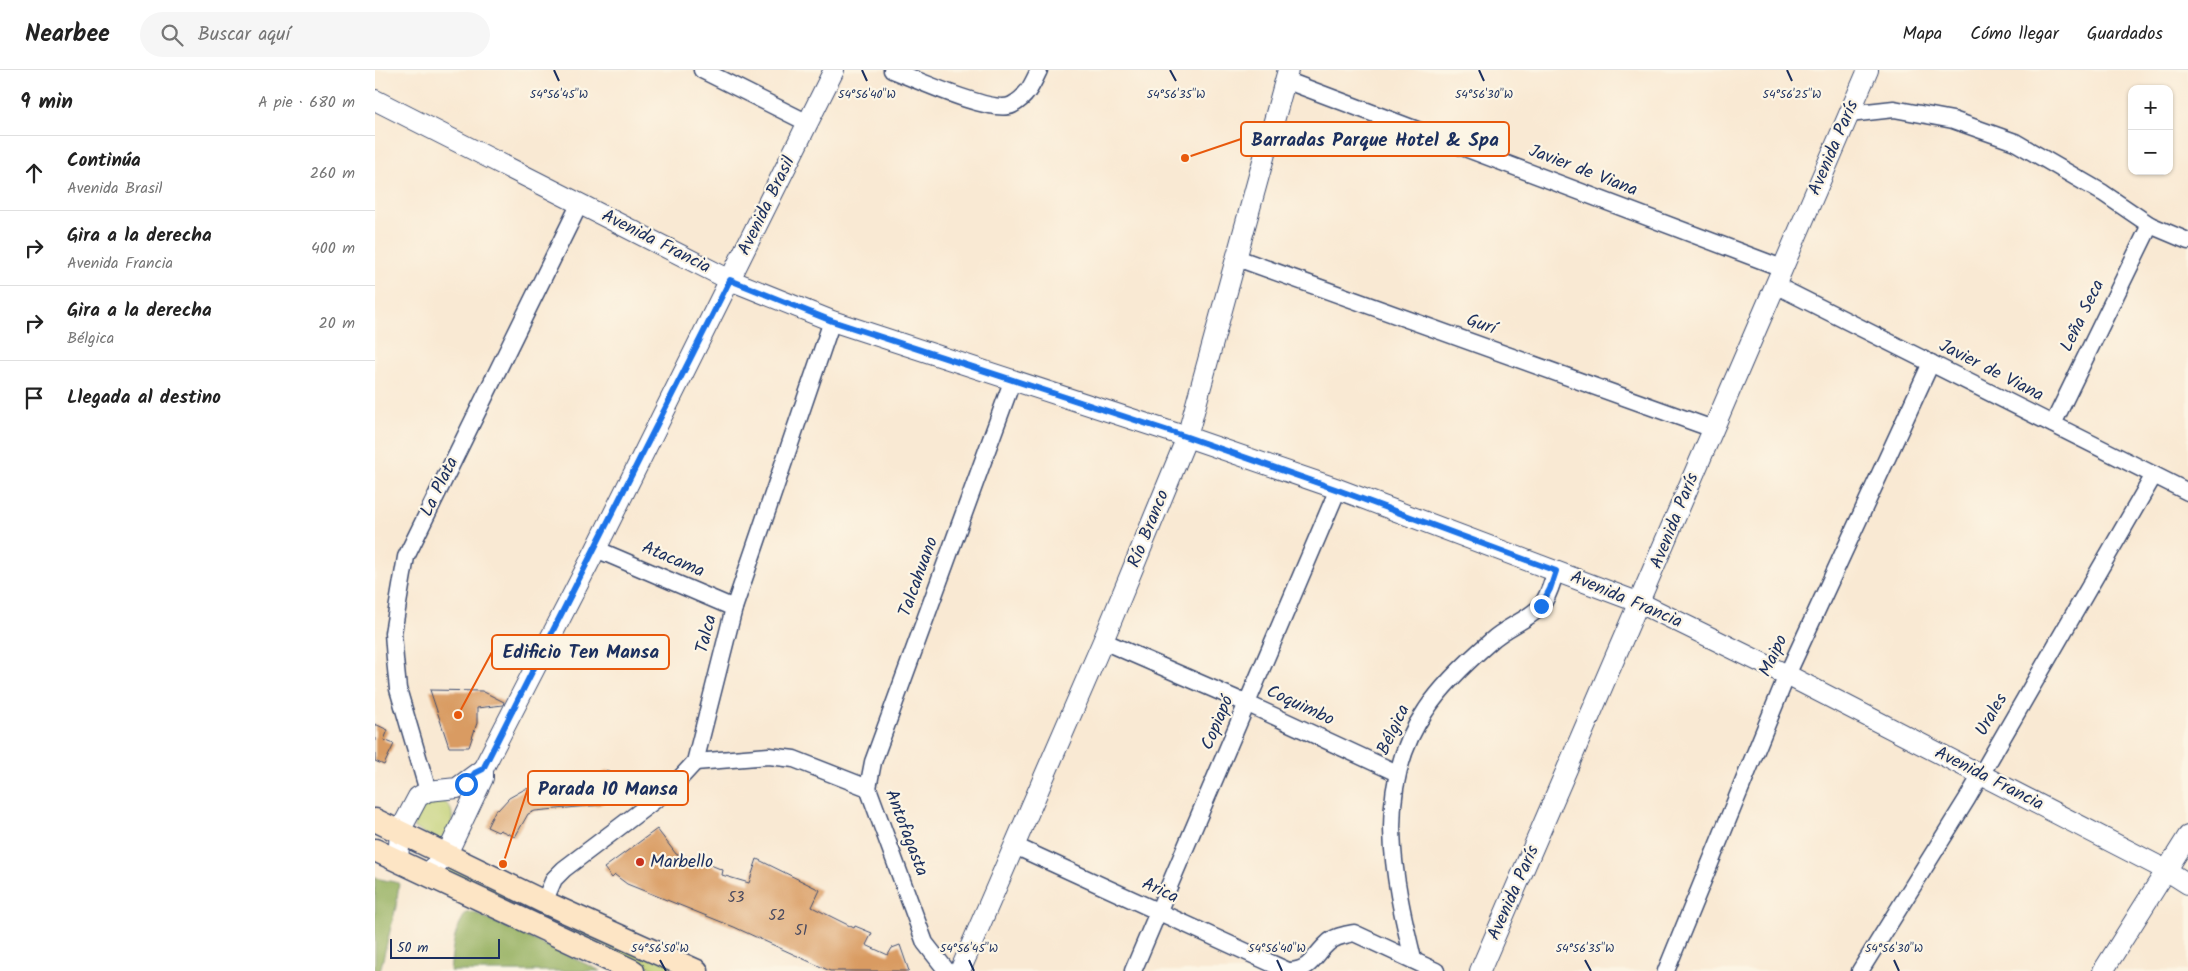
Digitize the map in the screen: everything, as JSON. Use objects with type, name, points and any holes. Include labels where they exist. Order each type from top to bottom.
[{"type":"main road","points":[[375,820],[543,902],[697,971]]},
{"type":"main road","points":[[375,850],[633,971]]},
{"type":"street","points":[[702,70],[808,123]]},
{"type":"street","name":"Avenida Brasil","points":[[427,874],[447,856],[483,778],[483,769],[596,549],[834,70]]},
{"type":"street","points":[[892,70],[987,106],[1010,107],[1027,94],[1039,70]]},
{"type":"street","name":"Avenida París","points":[[1480,971],[1868,70]]},
{"type":"street","name":"Río Branco","points":[[960,971],[1103,641],[1187,437],[1286,75]]},
{"type":"street","name":"Javier de Viana","points":[[1286,75],[1779,276],[1931,363],[2188,492]]},
{"type":"street","name":"Avenida Francia","points":[[375,100],[730,280],[832,321],[1187,437],[1338,490],[1640,603],[1787,675],[1981,774],[2166,870],[2188,884]]},
{"type":"street","points":[[1849,114],[1894,109],[1953,120],[2015,142],[2103,193],[2150,225],[2188,241]]},
{"type":"street","name":"La Plata","points":[[437,790],[399,690],[393,633],[406,557],[580,203]]},
{"type":"street","name":"Leña Seca","points":[[2053,424],[2150,225]]},
{"type":"street","name":"Gurí","points":[[1237,258],[1713,429]]},
{"type":"street","name":"Talca","points":[[543,902],[554,879],[563,869],[671,788],[695,762],[734,608],[832,321]]},
{"type":"street","name":"Maipo","points":[[1666,971],[1787,675],[1931,363]]},
{"type":"street","name":"Talcahuano","points":[[868,788],[876,753],[1013,379]]},
{"type":"street","name":"Urales","points":[[1860,971],[1981,774],[2154,475]]},
{"type":"street","name":"Copiapó","points":[[1133,971],[1338,490]]},
{"type":"street","name":"Atacama","points":[[596,549],[734,608]]},
{"type":"street","name":"Bélgica","points":[[1413,959],[1399,902],[1391,853],[1397,773],[1408,740],[1426,709],[1461,669],[1493,639],[1541,606],[1550,589],[1556,571]]},
{"type":"street","name":"Coquimbo","points":[[1103,641],[1248,704],[1397,773]]},
{"type":"street","name":"Antofagasta","points":[[695,762],[769,756],[794,759],[868,788],[925,943],[947,971]]},
{"type":"street","points":[[398,860],[400,832],[418,797],[437,790],[466,784],[475,773],[483,769]]},
{"type":"street","points":[[437,790],[460,804],[465,815]]},
{"type":"street","points":[[2103,971],[2188,836]]},
{"type":"street","name":"Arica","points":[[1015,846],[1289,971],[1301,970],[1311,964],[1328,942],[1340,936],[1354,933],[1436,971]]},
{"type":"green space","points":[[437,798],[448,805],[452,813],[448,835],[438,840],[414,828],[415,817],[420,809]]},
{"type":"green space","points":[[447,866],[685,971],[658,971],[449,875],[446,871]]},
{"type":"green space","points":[[375,878],[399,883],[396,907],[380,971],[375,971]]},
{"type":"green space","points":[[473,912],[601,971],[450,971],[454,941],[458,928],[466,913]]},
{"type":"building","points":[[430,690],[482,691],[504,702],[503,705],[477,708],[477,723],[469,747],[449,747]]},
{"type":"building","points":[[375,724],[388,730],[384,740],[394,744],[384,765],[375,761]]},
{"type":"building","points":[[607,770],[623,790],[606,802],[599,805],[535,811],[528,814],[515,837],[500,830],[498,832],[487,827],[496,809],[498,810],[509,798],[525,789],[591,782]]},
{"type":"building","points":[[657,829],[676,854],[700,866],[703,862],[723,870],[722,875],[749,883],[757,859],[820,890],[812,907],[854,928],[855,926],[872,933],[866,945],[888,955],[892,948],[900,945],[909,971],[830,971],[734,927],[627,884],[615,875],[612,878],[604,868]]},
{"type":"place","name":"Barradas Parque Hotel & Spa","points":[[1185,158]]},
{"type":"place","name":"Edificio Ten Mansa","points":[[458,715]]},
{"type":"place","name":"Marbello","points":[[640,862]]},
{"type":"place","name":"Parada 10 Mansa","points":[[503,864]]},
{"type":"route","points":[[466,784],[475,773],[483,769],[596,549],[730,280],[832,321],[1187,437],[1338,490],[1556,571],[1550,589],[1541,606]]}]
